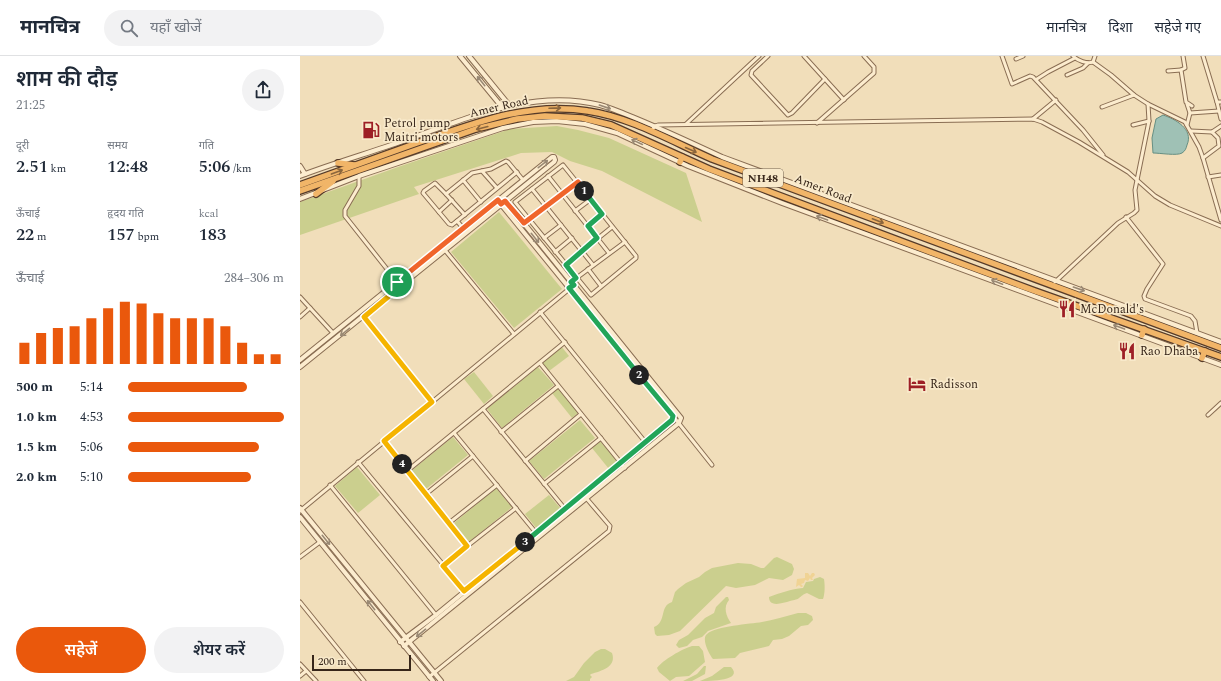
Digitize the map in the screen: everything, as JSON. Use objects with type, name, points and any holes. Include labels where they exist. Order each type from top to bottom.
[{"type":"highway","name":"Amer Road","points":[[300,185],[473,123],[517,112],[542,109],[560,108],[589,111],[615,118],[651,131],[712,159],[862,212],[923,238],[956,247],[1054,283],[1221,348]]},
{"type":"highway","name":"Amer Road","points":[[300,191],[476,129],[517,119],[546,116],[582,118],[611,125],[681,160],[1035,291],[1095,315],[1143,332],[1205,351]]},
{"type":"highway","points":[[670,140],[673,134]]},
{"type":"highway","points":[[338,163],[356,165]]},
{"type":"highway","points":[[316,194],[338,177]]},
{"type":"highway","points":[[923,238],[926,233]]},
{"type":"highway","points":[[1202,358],[1205,351]]},
{"type":"highway","name":"NH48","points":[[1205,351],[1221,357]]},
{"type":"street","points":[[460,56],[502,107]]},
{"type":"street","points":[[469,56],[509,105]]},
{"type":"street","points":[[686,124],[759,56]]},
{"type":"street","points":[[768,56],[752,71],[751,75],[788,115],[792,113],[826,80]]},
{"type":"street","points":[[804,56],[844,100]]},
{"type":"street","points":[[817,123],[875,71],[874,67],[864,56]]},
{"type":"street","points":[[1002,56],[1012,84],[1033,76],[1084,130],[1104,157]]},
{"type":"street","points":[[1016,59],[1023,56]]},
{"type":"street","points":[[1093,62],[1095,56]]},
{"type":"street","points":[[1168,71],[1181,70],[1185,68],[1183,56]]},
{"type":"street","points":[[1203,56],[1219,102],[1221,119]]},
{"type":"street","points":[[1037,80],[1074,57],[1088,63]]},
{"type":"street","points":[[1068,75],[1083,68],[1088,63],[1093,62],[1134,95],[1148,104],[1185,122],[1191,131],[1203,158],[1221,220]]},
{"type":"street","points":[[1181,70],[1190,113],[1187,125]]},
{"type":"street","points":[[1102,107],[1134,95]]},
{"type":"street","points":[[300,176],[502,107],[537,101],[557,100],[578,101],[600,105],[655,126],[763,176]]},
{"type":"street","points":[[1033,119],[1056,100]]},
{"type":"street","points":[[1148,104],[1149,121],[1135,190],[1136,210],[1134,213],[1118,223],[1054,283],[1221,342]]},
{"type":"street","points":[[1187,104],[1192,106]]},
{"type":"street","points":[[1190,113],[1219,111]]},
{"type":"street","points":[[651,131],[655,126],[686,124],[1033,119],[1046,124],[1104,157],[1138,179],[1155,196],[1170,205],[1221,226]]},
{"type":"street","points":[[300,199],[359,176],[503,128],[547,121],[570,122],[599,127],[681,160]]},
{"type":"street","points":[[1133,125],[1149,121]]},
{"type":"street","points":[[1191,131],[1212,132],[1221,126]]},
{"type":"street","points":[[1203,158],[1219,146],[1219,138],[1212,132]]},
{"type":"street","points":[[300,360],[502,196],[552,157],[554,157],[554,162],[364,317],[300,367]]},
{"type":"street","points":[[446,194],[472,173],[491,169],[506,161],[523,180]]},
{"type":"street","points":[[563,165],[578,182],[612,227],[636,254],[636,258],[590,295],[515,202],[563,165]]},
{"type":"street","points":[[300,166],[305,174]]},
{"type":"street","points":[[482,171],[497,188]]},
{"type":"street","points":[[465,215],[435,183],[423,192],[451,225],[465,215],[517,172]]},
{"type":"street","points":[[1208,177],[1221,175]]},
{"type":"street","points":[[359,176],[359,186],[345,210],[345,216],[401,286]]},
{"type":"street","points":[[548,176],[609,253]]},
{"type":"street","points":[[463,180],[481,202]]},
{"type":"street","points":[[524,223],[578,182]]},
{"type":"street","points":[[532,189],[594,265]]},
{"type":"street","points":[[404,646],[625,468],[679,423],[681,418],[502,196]]},
{"type":"street","points":[[575,211],[591,199]]},
{"type":"street","points":[[439,212],[452,200]]},
{"type":"street","points":[[498,200],[712,465]]},
{"type":"street","points":[[862,212],[926,233],[956,247]]},
{"type":"street","points":[[588,226],[602,214]]},
{"type":"street","points":[[1126,217],[1163,264],[1147,289],[1144,296],[1145,298],[1147,301],[1191,316],[1195,321],[1197,333]]},
{"type":"street","points":[[457,221],[463,228]]},
{"type":"street","points":[[544,238],[561,225]]},
{"type":"street","points":[[566,265],[612,227]]},
{"type":"street","points":[[555,252],[572,238]]},
{"type":"street","points":[[441,681],[300,510],[569,288],[576,278],[625,242]]},
{"type":"street","points":[[442,246],[514,334]]},
{"type":"street","points":[[588,269],[601,286]]},
{"type":"street","points":[[300,297],[333,333]]},
{"type":"street","points":[[300,317],[310,308]]},
{"type":"street","points":[[540,312],[646,443]]},
{"type":"street","points":[[364,317],[432,402]]},
{"type":"street","points":[[1143,332],[1221,365]]},
{"type":"street","points":[[408,471],[565,342]]},
{"type":"street","points":[[540,363],[625,468]]},
{"type":"street","points":[[501,432],[558,386]]},
{"type":"street","points":[[1208,415],[1221,402]]},
{"type":"street","points":[[483,409],[565,509]]},
{"type":"street","points":[[525,461],[581,414]]},
{"type":"street","points":[[400,642],[436,615],[646,443],[672,420],[673,416]]},
{"type":"street","points":[[454,433],[540,537]]},
{"type":"street","points":[[544,484],[601,438]]},
{"type":"street","points":[[384,441],[467,546]]},
{"type":"street","points":[[426,494],[473,456]]},
{"type":"street","points":[[358,462],[464,591]]},
{"type":"street","points":[[330,485],[436,615]]},
{"type":"street","points":[[449,523],[497,485]]},
{"type":"street","points":[[429,677],[609,531],[610,526],[587,499]]},
{"type":"street","points":[[443,566],[516,508]]},
{"type":"street","points":[[300,518],[433,681]]},
{"type":"street","points":[[300,557],[320,542]]},
{"type":"street","points":[[300,602],[364,681]]},
{"type":"street","points":[[300,664],[316,681]]},
{"type":"street","points":[[300,676],[306,671]]},
{"type":"green space","points":[[557,126],[609,138],[686,173],[702,222],[602,171],[570,161],[552,152],[521,153],[414,187],[419,194],[300,235],[300,202],[510,129]]},
{"type":"green space","points":[[499,212],[562,289],[514,328],[451,252]]},
{"type":"green space","points":[[561,346],[569,356],[549,371],[541,362]]},
{"type":"green space","points":[[538,367],[554,385],[502,428],[487,409]]},
{"type":"green space","points":[[474,372],[493,396],[484,404],[464,379]]},
{"type":"green space","points":[[558,388],[579,412],[572,418],[552,393]]},
{"type":"green space","points":[[580,420],[595,438],[544,479],[529,461]]},
{"type":"green space","points":[[453,437],[468,455],[426,489],[411,471]]},
{"type":"green space","points":[[600,441],[618,462],[609,469],[592,448]]},
{"type":"green space","points":[[357,467],[380,495],[358,513],[335,486]]},
{"type":"green space","points":[[496,488],[512,507],[469,542],[454,523]]},
{"type":"green space","points":[[549,495],[561,509],[537,529],[525,514]]},
{"type":"green space","points":[[777,557],[792,564],[794,569],[792,575],[783,580],[769,578],[755,585],[736,588],[726,586],[680,631],[669,635],[657,636],[655,634],[654,627],[660,622],[668,604],[672,602],[675,592],[686,583],[699,577],[712,568],[738,563],[751,564],[764,568]]},
{"type":"green space","points":[[820,577],[824,579],[823,599],[819,599],[807,593],[797,599],[780,604],[771,603],[769,597],[790,590],[803,588],[806,582],[813,581],[814,579]]},
{"type":"green space","points":[[726,597],[728,597],[729,600],[726,606],[726,612],[731,623],[708,631],[702,637],[693,640],[687,646],[679,648],[676,645],[679,640],[688,635],[705,618],[714,613],[716,607]]},
{"type":"green space","points":[[798,613],[806,613],[812,616],[813,620],[808,625],[801,626],[789,636],[782,639],[773,640],[769,646],[740,653],[735,658],[713,659],[706,646],[705,636],[711,631],[725,627],[766,621]]},
{"type":"green space","points":[[692,646],[699,646],[703,651],[705,662],[689,676],[676,677],[670,681],[659,672],[657,668],[668,658]]},
{"type":"green space","points":[[605,649],[612,653],[612,662],[607,668],[591,674],[590,675],[592,677],[590,681],[566,681],[574,677],[584,663],[595,652]]},
{"type":"green space","points":[[704,666],[706,666],[705,674],[692,681],[683,681],[697,674]]},
{"type":"green space","points":[[724,667],[731,667],[734,672],[730,678],[700,681],[712,676]]},
{"type":"sand","points":[[805,573],[808,573],[810,576],[814,573],[815,575],[812,578],[813,580],[810,578],[808,581],[805,580],[804,583],[801,584],[803,586],[802,587],[799,585],[796,587],[797,579],[805,578]]},
{"type":"water","points":[[1163,115],[1178,122],[1188,134],[1186,149],[1180,154],[1153,153],[1152,138],[1156,119]]},
{"type":"place","name":"Petrol pump Maitri motors","points":[[371,130]]},
{"type":"place","name":"McDonald's","points":[[1067,309]]},
{"type":"place","name":"Rao Dhaba","points":[[1127,351]]},
{"type":"place","name":"Radisson","points":[[917,384]]},
{"type":"route","points":[[578,182],[602,214],[588,226],[597,238],[566,265],[576,278],[571,282],[574,285],[569,288],[673,416],[672,420],[646,443],[464,591],[443,566],[467,546],[384,441],[432,402],[364,317],[401,286],[397,282],[498,200],[501,204],[505,201],[524,223],[578,182]]}]
